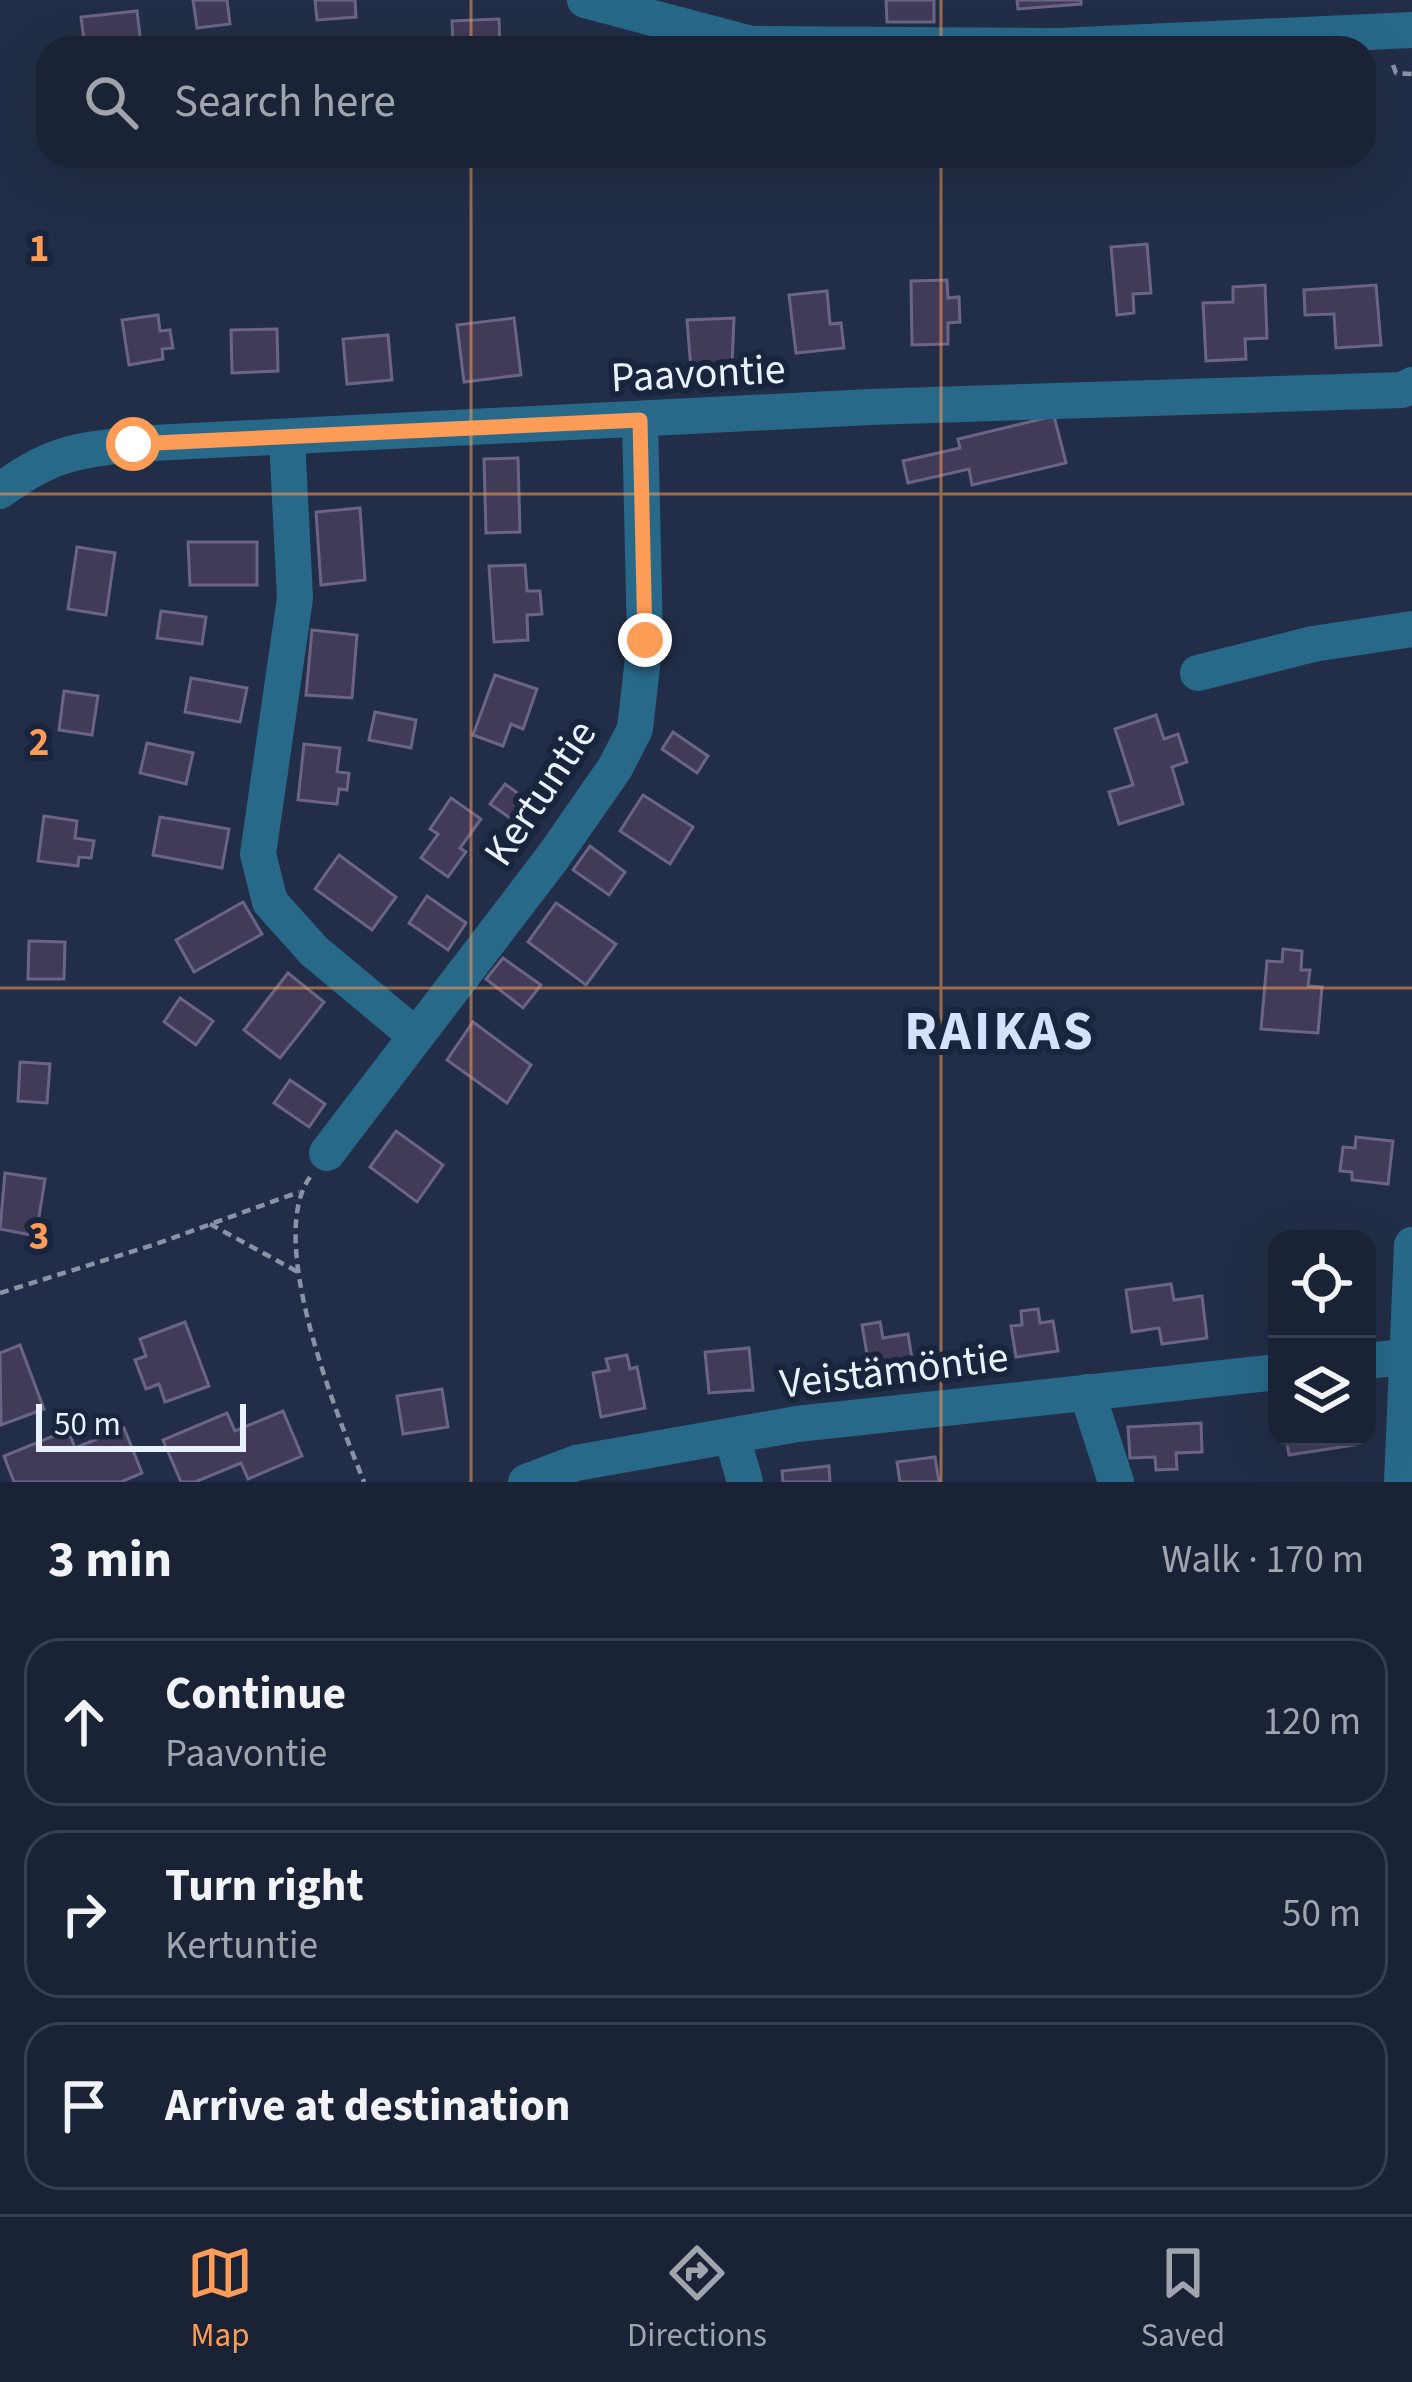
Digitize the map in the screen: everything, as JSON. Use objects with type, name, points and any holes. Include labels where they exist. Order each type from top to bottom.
[{"type":"street","points":[[586,0],[721,36]]},
{"type":"street","points":[[1294,36],[1412,31],[1410,0]]},
{"type":"street","name":"Paavontie","points":[[0,491],[28,470],[66,452],[133,444],[870,407],[1402,390],[1412,385]]},
{"type":"street","name":"Kertuntie","points":[[327,1153],[553,857],[615,768],[635,729],[645,640],[640,420]]},
{"type":"street","points":[[287,439],[295,598],[258,854],[270,902],[314,951],[416,1036]]},
{"type":"street","points":[[1198,673],[1313,644],[1412,629]]},
{"type":"street","points":[[1402,1482],[1412,1245]]},
{"type":"street","points":[[1376,1360],[1409,1356]]},
{"type":"street","name":"Veistämöntie","points":[[526,1482],[576,1463],[797,1424],[1268,1373]]},
{"type":"street","points":[[1087,1392],[1116,1482]]},
{"type":"street","points":[[732,1436],[746,1482]]},
{"type":"path","points":[[327,1153],[299,1192],[292,1228],[298,1272],[335,1411],[364,1482]]},
{"type":"path","points":[[0,1293],[299,1192]]},
{"type":"path","points":[[210,1224],[298,1272]]},
{"type":"building","points":[[193,0],[227,0],[230,24],[197,28]]},
{"type":"building","points":[[315,0],[355,0],[356,17],[317,20]]},
{"type":"building","points":[[886,0],[934,0],[934,22],[887,22]]},
{"type":"building","points":[[1017,0],[1081,0],[1081,4],[1018,9]]},
{"type":"building","points":[[137,11],[140,36],[83,36],[81,17]]},
{"type":"building","points":[[499,19],[500,36],[453,36],[452,21]]},
{"type":"building","points":[[1147,244],[1151,293],[1133,294],[1134,313],[1117,315],[1111,247]]},
{"type":"building","points":[[947,280],[948,298],[959,297],[960,322],[948,323],[948,344],[912,345],[911,281]]},
{"type":"building","points":[[1265,285],[1267,338],[1245,339],[1246,359],[1206,361],[1203,303],[1233,302],[1233,287]]},
{"type":"building","points":[[1376,285],[1381,345],[1336,348],[1334,314],[1305,315],[1304,290]]},
{"type":"building","points":[[827,291],[830,324],[841,323],[844,348],[796,353],[789,295]]},
{"type":"building","points":[[158,315],[160,331],[170,330],[173,348],[162,349],[163,359],[129,365],[122,320]]},
{"type":"building","points":[[514,318],[521,375],[464,382],[457,325]]},
{"type":"building","points":[[734,318],[732,364],[691,369],[687,320]]},
{"type":"building","points":[[277,329],[278,371],[232,373],[231,330]]},
{"type":"building","points":[[388,335],[392,380],[347,384],[343,339]]},
{"type":"building","points":[[1054,416],[1066,463],[972,485],[969,469],[908,483],[903,461],[960,448],[958,439]]},
{"type":"building","points":[[518,458],[520,532],[486,533],[484,459]]},
{"type":"building","points":[[360,508],[365,580],[321,585],[316,512]]},
{"type":"building","points":[[188,542],[257,542],[257,585],[190,585]]},
{"type":"building","points":[[77,547],[115,553],[106,615],[68,609]]},
{"type":"building","points":[[525,565],[527,591],[540,591],[542,614],[527,615],[528,640],[494,642],[489,566]]},
{"type":"building","points":[[161,611],[206,617],[202,644],[157,638]]},
{"type":"building","points":[[312,630],[357,635],[352,698],[306,695]]},
{"type":"building","points":[[495,675],[537,689],[523,729],[511,724],[503,746],[473,735]]},
{"type":"building","points":[[191,678],[247,688],[240,722],[185,712]]},
{"type":"building","points":[[64,691],[98,696],[92,735],[59,730]]},
{"type":"building","points":[[375,712],[416,720],[411,748],[369,740]]},
{"type":"building","points":[[1156,715],[1164,739],[1178,734],[1187,762],[1172,767],[1183,804],[1119,824],[1109,792],[1133,785],[1115,729]]},
{"type":"building","points":[[673,732],[708,756],[697,773],[662,749]]},
{"type":"building","points":[[147,743],[193,753],[186,784],[140,773]]},
{"type":"building","points":[[304,744],[340,748],[337,772],[349,773],[347,790],[339,789],[337,804],[298,800]]},
{"type":"building","points":[[505,784],[537,807],[523,827],[490,804]]},
{"type":"building","points":[[643,795],[693,827],[670,864],[620,831]]},
{"type":"building","points":[[451,798],[481,819],[460,848],[466,852],[448,877],[421,858],[438,834],[430,829]]},
{"type":"building","points":[[44,816],[77,821],[75,838],[94,841],[91,858],[79,857],[78,866],[38,861]]},
{"type":"building","points":[[160,817],[229,829],[222,868],[153,855]]},
{"type":"building","points":[[590,846],[625,872],[609,895],[573,870]]},
{"type":"building","points":[[339,855],[396,897],[372,930],[315,889]]},
{"type":"building","points":[[427,896],[466,923],[448,950],[409,923]]},
{"type":"building","points":[[243,902],[262,934],[194,972],[176,940]]},
{"type":"building","points":[[556,903],[616,944],[586,985],[528,942]]},
{"type":"building","points":[[29,941],[65,942],[64,979],[28,979]]},
{"type":"building","points":[[1283,949],[1302,951],[1301,970],[1310,970],[1308,986],[1322,987],[1318,1033],[1261,1029],[1267,961],[1282,962]]},
{"type":"building","points":[[503,958],[541,985],[523,1008],[486,979]]},
{"type":"building","points":[[288,973],[324,1002],[280,1058],[244,1030]]},
{"type":"building","points":[[180,998],[213,1021],[196,1045],[164,1022]]},
{"type":"building","points":[[473,1022],[531,1065],[507,1103],[447,1060]]},
{"type":"building","points":[[20,1062],[50,1064],[47,1103],[18,1101]]},
{"type":"building","points":[[290,1080],[325,1104],[309,1127],[274,1103]]},
{"type":"building","points":[[396,1131],[443,1165],[417,1202],[370,1167]]},
{"type":"building","points":[[1356,1137],[1393,1141],[1388,1184],[1352,1180],[1352,1172],[1340,1171],[1343,1147],[1355,1148]]},
{"type":"building","points":[[5,1173],[45,1179],[36,1236],[0,1229]]},
{"type":"building","points":[[1171,1284],[1174,1300],[1202,1296],[1207,1338],[1162,1344],[1159,1328],[1132,1332],[1126,1290]]},
{"type":"building","points":[[1038,1309],[1040,1323],[1053,1321],[1058,1351],[1016,1357],[1011,1326],[1022,1325],[1021,1311]]},
{"type":"building","points":[[185,1322],[209,1386],[165,1402],[159,1384],[146,1389],[135,1360],[146,1356],[140,1339]]},
{"type":"building","points":[[880,1322],[883,1338],[908,1334],[914,1371],[871,1378],[862,1325]]},
{"type":"building","points":[[20,1345],[44,1409],[1,1425],[0,1353]]},
{"type":"building","points":[[749,1348],[753,1390],[709,1393],[705,1352]]},
{"type":"building","points":[[627,1355],[630,1369],[637,1367],[645,1408],[601,1417],[593,1373],[609,1370],[606,1359]]},
{"type":"building","points":[[442,1389],[448,1427],[403,1434],[397,1396]]},
{"type":"building","points":[[283,1411],[302,1456],[248,1479],[241,1463],[195,1482],[181,1482],[163,1440],[227,1413],[235,1431]]},
{"type":"building","points":[[1201,1423],[1202,1452],[1176,1453],[1177,1469],[1156,1470],[1155,1457],[1130,1458],[1128,1427]]},
{"type":"building","points":[[124,1428],[142,1473],[121,1482],[14,1482],[4,1456],[68,1430],[75,1448]]},
{"type":"building","points":[[1288,1446],[1348,1446],[1289,1455]]},
{"type":"building","points":[[935,1457],[939,1482],[900,1482],[897,1462]]},
{"type":"building","points":[[829,1466],[830,1482],[783,1482],[782,1471]]},
{"type":"district","name":"RAIKAS","points":[[1000,1030]]},
{"type":"route","points":[[133,444],[640,420],[645,640]]}]
